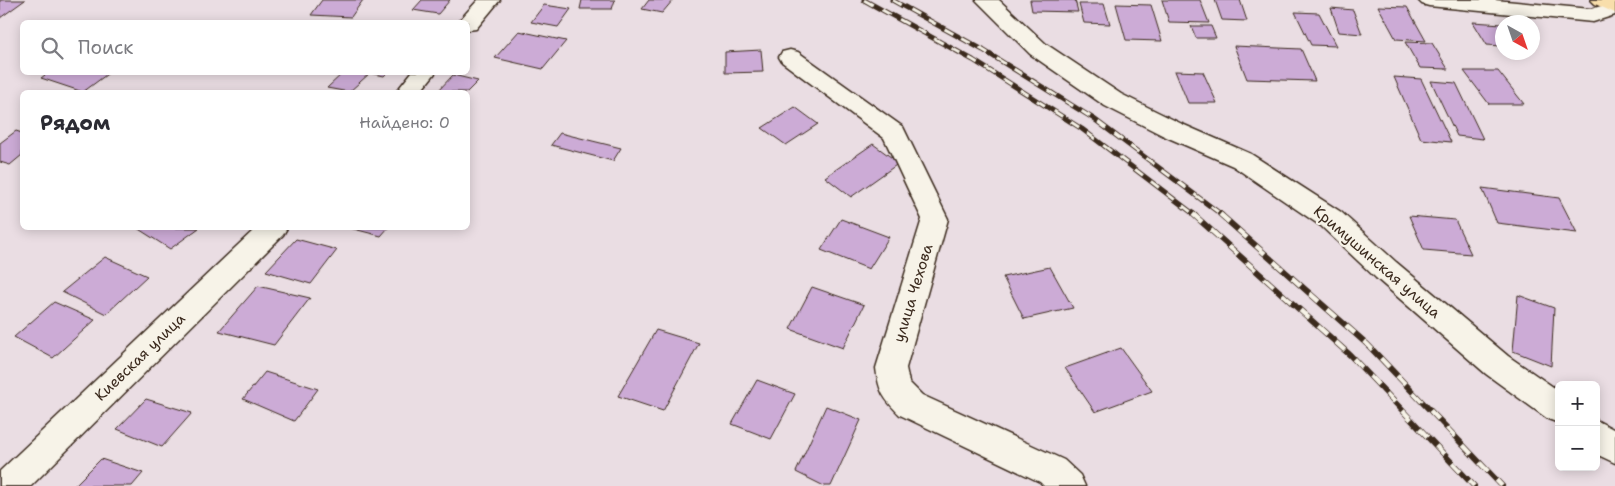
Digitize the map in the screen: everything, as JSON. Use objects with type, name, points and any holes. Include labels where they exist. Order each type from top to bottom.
[{"type":"main road","points":[[1602,0],[1615,7]]},
{"type":"street","points":[[470,22],[489,0]]},
{"type":"street","name":"Кримушинская улица","points":[[987,0],[1038,49],[1113,100],[1173,130],[1242,160],[1331,219],[1386,270],[1497,365],[1555,405]]},
{"type":"street","points":[[1428,0],[1593,16],[1615,7]]},
{"type":"street","name":"улица Чехова","points":[[790,58],[894,133],[935,219],[891,368],[894,388],[911,405],[1052,471],[1068,486]]},
{"type":"street","points":[[409,90],[422,75]]},
{"type":"street","name":"Киевская улица","points":[[8,486],[270,230]]},
{"type":"street","points":[[1600,438],[1615,448]]},
{"type":"building","points":[[0,0],[25,0],[0,18]]},
{"type":"building","points":[[322,0],[363,0],[351,17],[311,15]]},
{"type":"building","points":[[422,0],[450,0],[438,14],[413,10]]},
{"type":"building","points":[[582,0],[615,0],[612,9],[580,9]]},
{"type":"building","points":[[649,0],[673,0],[662,13],[642,9]]},
{"type":"building","points":[[1030,0],[1075,0],[1078,12],[1032,11]]},
{"type":"building","points":[[1162,0],[1200,0],[1209,23],[1169,22]]},
{"type":"building","points":[[1215,0],[1240,0],[1247,21],[1222,20]]},
{"type":"building","points":[[1079,4],[1104,4],[1110,24],[1084,23]]},
{"type":"building","points":[[1116,4],[1151,5],[1162,41],[1126,40]]},
{"type":"building","points":[[544,5],[571,9],[558,27],[531,22]]},
{"type":"building","points":[[1378,6],[1407,7],[1426,41],[1396,39]]},
{"type":"building","points":[[1331,8],[1353,10],[1362,34],[1339,32]]},
{"type":"building","points":[[1295,12],[1319,13],[1336,46],[1311,45]]},
{"type":"building","points":[[1473,22],[1495,24],[1495,46],[1487,45]]},
{"type":"building","points":[[1191,26],[1211,26],[1216,38],[1196,38]]},
{"type":"building","points":[[519,31],[566,41],[543,69],[495,58]]},
{"type":"building","points":[[1405,42],[1432,43],[1448,69],[1420,68]]},
{"type":"building","points":[[1234,46],[1301,49],[1315,81],[1247,79]]},
{"type":"building","points":[[761,50],[763,72],[725,73],[725,52]]},
{"type":"building","points":[[1175,71],[1203,72],[1217,103],[1188,103]]},
{"type":"building","points":[[1464,71],[1498,71],[1524,104],[1489,104]]},
{"type":"building","points":[[45,75],[106,75],[86,90],[77,90],[41,78]]},
{"type":"building","points":[[341,75],[368,75],[351,90],[327,88]]},
{"type":"building","points":[[453,75],[478,81],[469,90],[439,90]]},
{"type":"building","points":[[1394,77],[1421,79],[1451,142],[1421,139]]},
{"type":"building","points":[[1431,81],[1456,83],[1483,139],[1457,136]]},
{"type":"building","points":[[795,107],[818,124],[786,145],[762,128]]},
{"type":"building","points":[[16,131],[20,132],[20,157],[10,165],[0,162],[0,143]]},
{"type":"building","points":[[560,133],[621,148],[613,161],[551,145]]},
{"type":"building","points":[[873,144],[899,163],[851,197],[825,177]]},
{"type":"building","points":[[1482,188],[1559,198],[1577,233],[1497,223]]},
{"type":"building","points":[[1409,216],[1455,220],[1471,254],[1424,250]]},
{"type":"building","points":[[841,219],[889,237],[869,269],[821,250]]},
{"type":"building","points":[[140,230],[196,230],[170,249]]},
{"type":"building","points":[[358,230],[386,230],[381,236]]},
{"type":"building","points":[[296,239],[337,250],[311,284],[266,271]]},
{"type":"building","points":[[105,257],[147,276],[106,314],[62,292]]},
{"type":"building","points":[[1050,267],[1073,308],[1024,319],[1003,277]]},
{"type":"building","points":[[258,286],[310,298],[274,345],[219,331]]},
{"type":"building","points":[[812,287],[864,305],[843,348],[790,329]]},
{"type":"building","points":[[1518,295],[1554,308],[1551,366],[1513,351]]},
{"type":"building","points":[[54,302],[95,320],[53,358],[14,337]]},
{"type":"building","points":[[656,330],[699,343],[663,411],[618,396]]},
{"type":"building","points":[[1121,348],[1152,391],[1095,412],[1065,368]]},
{"type":"building","points":[[265,372],[318,389],[294,421],[243,399]]},
{"type":"building","points":[[757,380],[795,394],[771,439],[732,424]]},
{"type":"building","points":[[146,399],[192,413],[162,447],[117,429]]},
{"type":"building","points":[[826,406],[861,420],[831,486],[824,486],[796,472]]},
{"type":"building","points":[[101,459],[143,473],[132,486],[74,486]]},
{"type":"railway","points":[[864,0],[973,60],[1082,129],[1195,215]]},
{"type":"railway","points":[[892,0],[983,50],[1094,119],[1222,215]]},
{"type":"railway","points":[[1193,214],[1350,355],[1474,486]]},
{"type":"railway","points":[[1220,214],[1368,345],[1502,486]]}]
